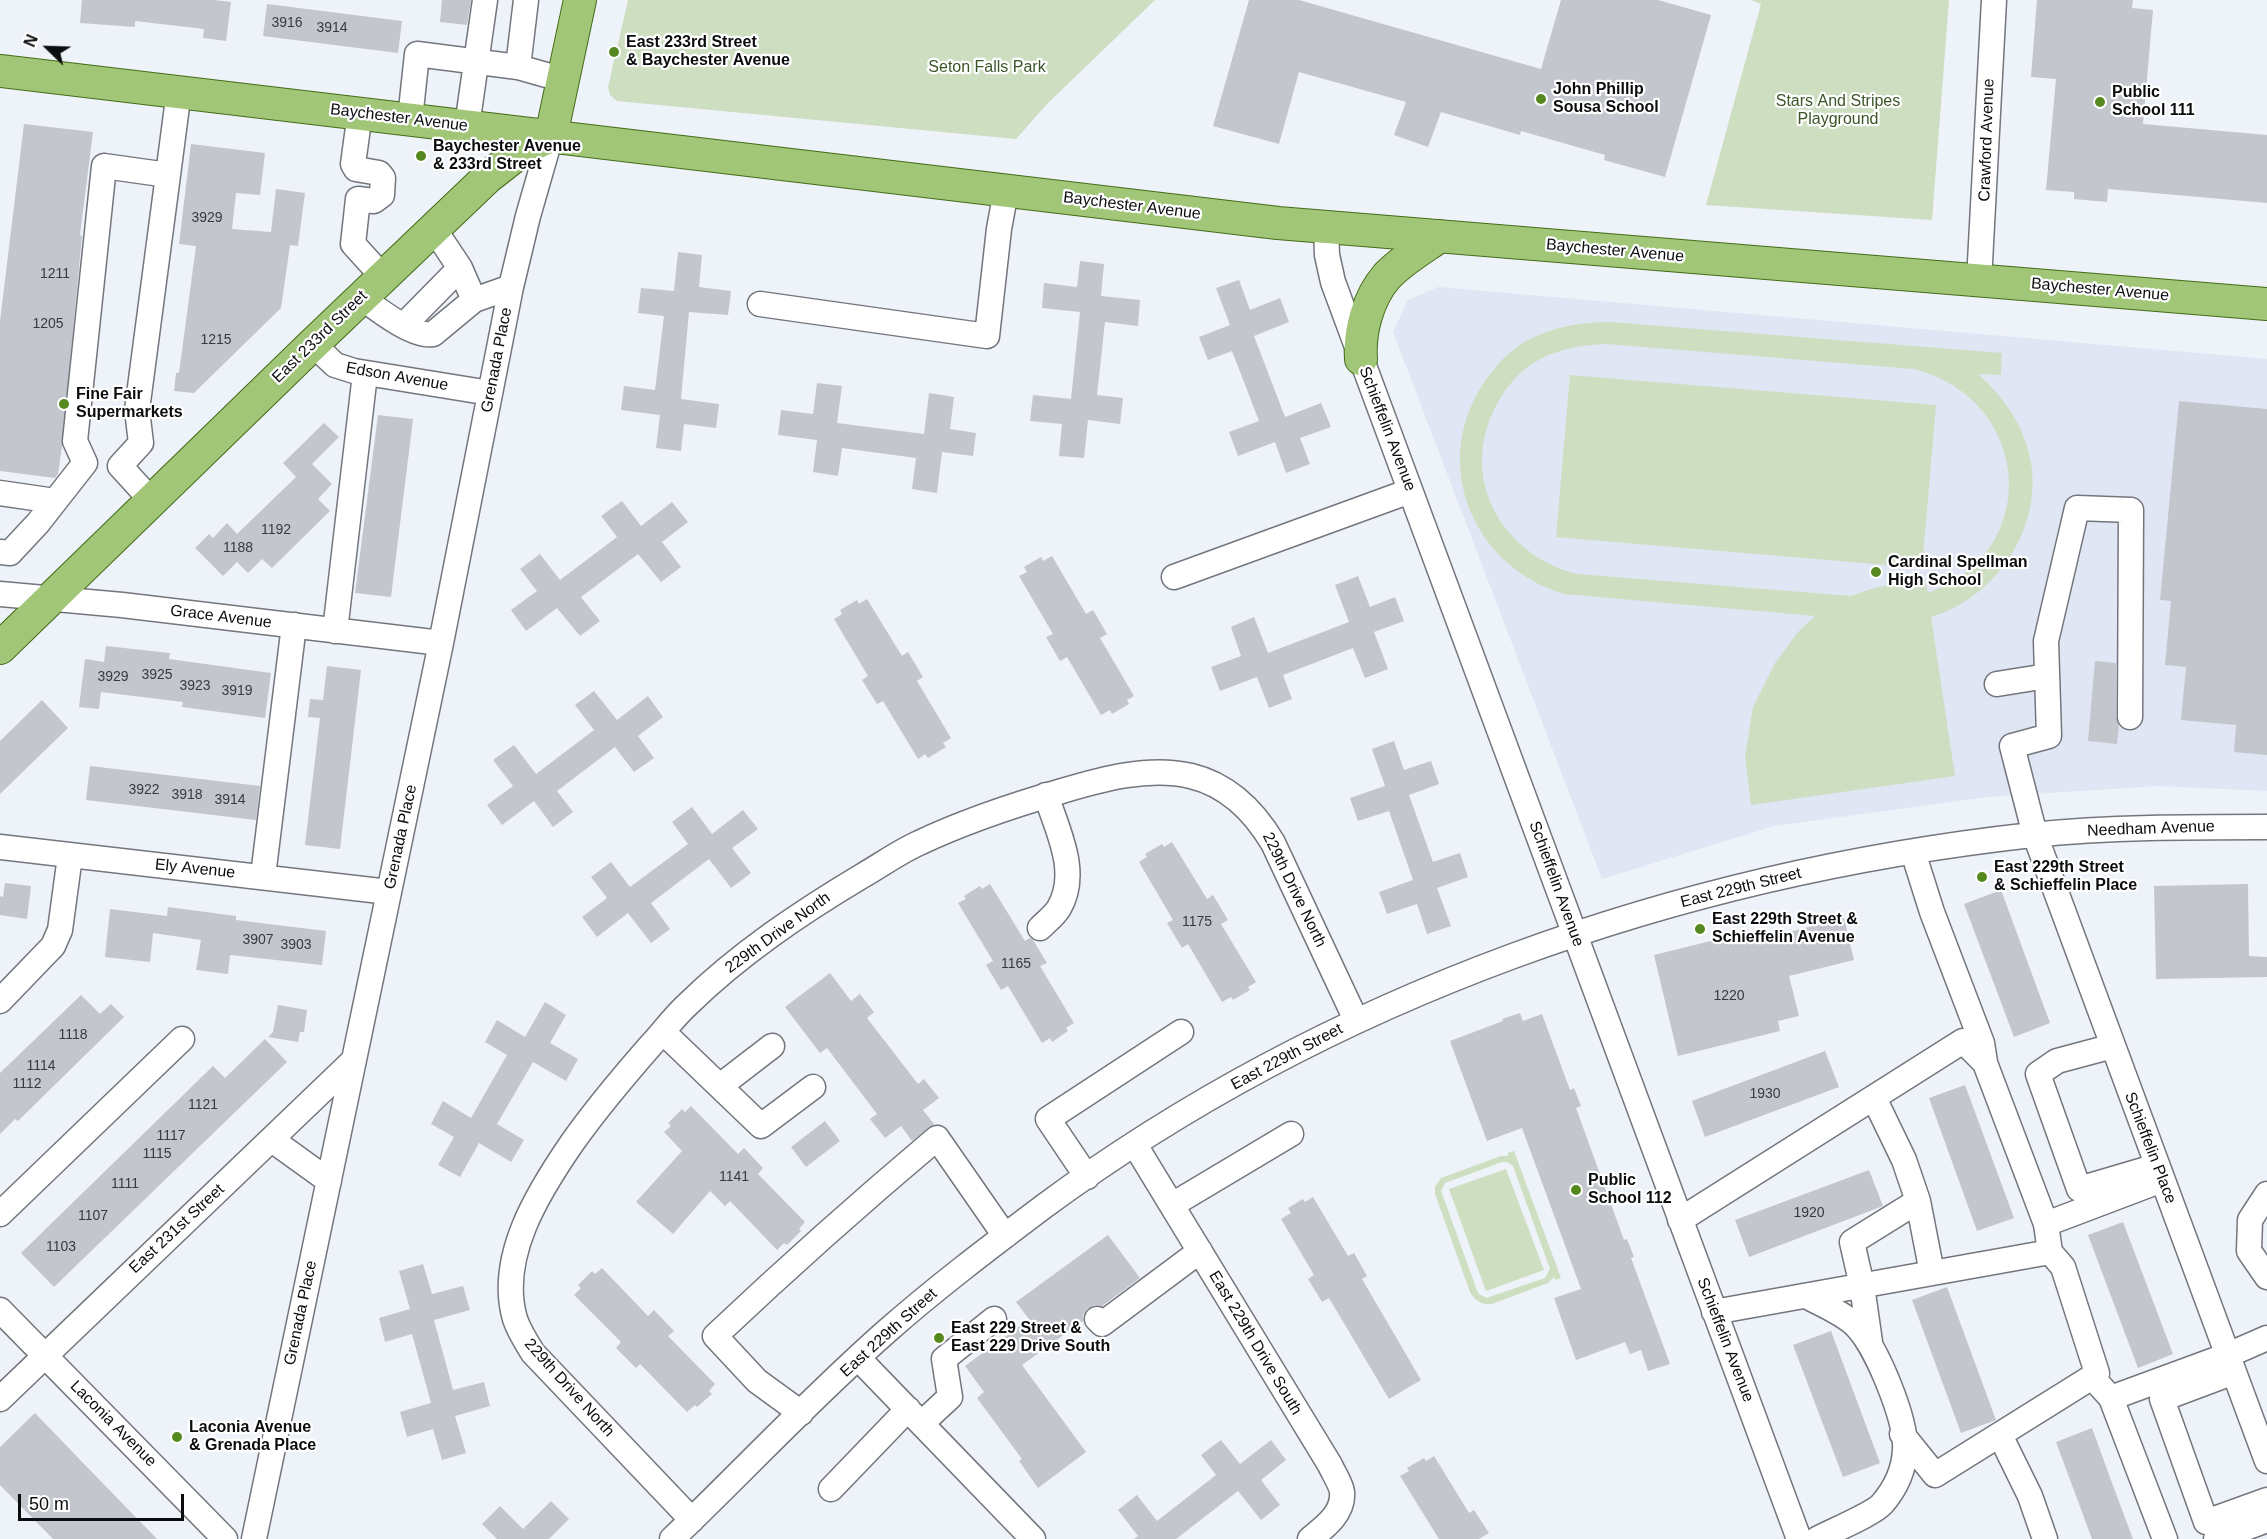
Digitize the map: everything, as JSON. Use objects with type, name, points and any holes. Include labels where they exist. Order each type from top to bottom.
[{"type":"main road","points":[[551,136],[580,0]]},
{"type":"main road","name":"Baychester Avenue","points":[[0,71],[1326,227],[2267,304]]},
{"type":"main road","name":"East 233rd Street","points":[[0,648],[372,287],[513,155],[551,136]]},
{"type":"main road","points":[[1361,359],[1360,343],[1367,314],[1381,284],[1394,269],[1440,236]]},
{"type":"street","points":[[467,126],[485,0]]},
{"type":"street","points":[[518,67],[526,0]]},
{"type":"street","name":"Crawford Avenue","points":[[1978,281],[1994,0]]},
{"type":"street","points":[[410,119],[417,54],[518,67],[564,80]]},
{"type":"street","points":[[120,466],[141,443],[137,410],[179,91]]},
{"type":"street","points":[[360,113],[353,164],[356,169],[379,173],[383,178],[382,195],[374,201],[358,200],[353,244],[372,287],[404,325],[426,335],[433,334],[474,300],[512,288]]},
{"type":"street","name":"Grenada Place","points":[[254,1539],[441,643],[512,288],[528,216],[551,136]]},
{"type":"street","points":[[85,463],[75,441],[104,166],[168,176]]},
{"type":"street","points":[[760,304],[974,336],[987,336],[999,229],[1006,191]]},
{"type":"street","name":"Schieffelin Avenue","points":[[1326,227],[1330,273],[1361,359],[1799,1539]]},
{"type":"street","points":[[434,229],[460,268],[474,300]]},
{"type":"street","points":[[404,325],[460,268]]},
{"type":"street","name":"Edson Avenue","points":[[313,344],[335,365],[365,374],[490,393]]},
{"type":"street","points":[[335,631],[365,374]]},
{"type":"street","points":[[85,463],[120,466],[152,501]]},
{"type":"street","points":[[0,552],[10,553],[56,501],[85,463]]},
{"type":"street","points":[[1174,577],[1410,491]]},
{"type":"street","points":[[0,493],[56,501]]},
{"type":"street","points":[[1996,684],[2047,676],[2046,641],[2077,508],[2131,510],[2130,717]]},
{"type":"street","name":"Grace Avenue","points":[[0,594],[441,643]]},
{"type":"street","points":[[263,876],[294,626]]},
{"type":"street","name":"Schieffelin Place","points":[[2047,676],[2049,736],[2012,746],[2035,835],[2267,1461]]},
{"type":"street","name":"229th Drive North","points":[[692,1520],[532,1353],[522,1336],[512,1305],[512,1280],[516,1254],[532,1207],[595,1111],[686,1006],[739,960],[839,890],[918,843],[991,813],[1082,784],[1169,772],[1192,776],[1216,785],[1239,800],[1258,819],[1273,843],[1356,1020]]},
{"type":"street","points":[[1040,928],[1059,908],[1066,887],[1068,867],[1046,795]]},
{"type":"street","name":"Needham Avenue","points":[[2035,835],[2170,827],[2267,827]]},
{"type":"street","name":"East 229th Street","points":[[672,1539],[858,1358],[936,1290],[1005,1236],[1135,1145],[1227,1089],[1356,1020],[1430,988],[1619,920],[1731,888],[1913,852],[2035,835]]},
{"type":"street","name":"Ely Avenue","points":[[0,847],[389,892]]},
{"type":"street","points":[[1902,1434],[1935,1475],[2097,1373],[2063,1267],[2050,1252],[2046,1224],[1985,1063],[1982,1043],[1932,912],[1913,852]]},
{"type":"street","points":[[0,1001],[53,946],[60,930],[70,856]]},
{"type":"street","points":[[663,1032],[761,1126],[813,1087]]},
{"type":"street","points":[[1087,1177],[1048,1119],[1181,1032]]},
{"type":"street","points":[[0,1214],[182,1039]]},
{"type":"street","points":[[1680,1220],[1964,1041],[1985,1063]]},
{"type":"street","points":[[720,1086],[772,1046]]},
{"type":"street","points":[[2113,1046],[2057,1061],[2038,1074],[2079,1189],[2160,1173]]},
{"type":"street","name":"East 231st Street","points":[[0,1399],[354,1060]]},
{"type":"street","points":[[1874,1098],[1904,1160],[1918,1201],[1932,1273]]},
{"type":"street","points":[[1172,1205],[1292,1134]]},
{"type":"street","points":[[801,1413],[757,1381],[715,1336],[872,1193],[937,1138],[1005,1236]]},
{"type":"street","points":[[272,1140],[329,1181]]},
{"type":"street","name":"East 229th Drive South","points":[[1135,1145],[1330,1466],[1342,1491],[1341,1505],[1336,1515],[1310,1539]]},
{"type":"street","points":[[2046,1224],[2160,1173]]},
{"type":"street","points":[[2267,1194],[2250,1220],[2249,1251],[2267,1277]]},
{"type":"street","points":[[1871,1344],[1852,1242],[1918,1201]]},
{"type":"street","points":[[1097,1319],[1102,1324],[1200,1251]]},
{"type":"street","points":[[1714,1312],[2050,1252]]},
{"type":"street","points":[[1806,1296],[1856,1325],[1871,1344],[1898,1411],[1905,1449],[1898,1481],[1880,1506],[1817,1539]]},
{"type":"street","name":"Laconia Avenue","points":[[0,1310],[225,1539]]},
{"type":"street","points":[[831,1489],[915,1416],[950,1397],[944,1359],[994,1319]]},
{"type":"street","points":[[2267,1338],[2231,1364],[2162,1399],[2206,1522],[2267,1500]]},
{"type":"street","points":[[858,1358],[1033,1539]]},
{"type":"street","points":[[2111,1398],[2231,1364]]},
{"type":"street","points":[[2092,1377],[2111,1398],[2165,1539]]},
{"type":"street","points":[[2000,1435],[2030,1496],[2045,1539]]},
{"type":"street","points":[[2216,1539],[2267,1520]]},
{"type":"shaded area","name":"Cardinal Spellman High School","points":[[1438,287],[2267,359],[2267,791],[2158,786],[1987,797],[1774,826],[1602,879],[1393,332],[1408,300]]},
{"type":"green space","name":"Seton Falls Park","points":[[628,0],[1155,0],[1047,104],[1016,139],[617,101],[610,95],[608,87]]},
{"type":"green space","name":"Stars And Stripes Playground","points":[[1751,0],[1949,0],[1932,220],[1706,205],[1761,4]]},
{"type":"green space","points":[[1599,322],[2002,353],[2001,375],[1978,374],[2005,403],[2024,437],[2031,463],[2032,488],[2029,513],[2021,536],[2009,558],[1994,578],[1954,608],[1931,617],[1955,776],[1751,805],[1745,757],[1753,707],[1775,663],[1799,631],[1815,616],[1564,594],[1534,582],[1508,564],[1488,541],[1472,515],[1463,486],[1460,456],[1465,425],[1477,394],[1498,364],[1526,341],[1556,329]],"holes":[[[1607,344],[1914,369],[1953,386],[1982,411],[2001,442],[2009,477],[2006,512],[1991,545],[1966,573],[1928,593],[1925,579],[1874,588],[1851,596],[1577,574],[1551,565],[1529,551],[1510,534],[1496,513],[1486,490],[1482,465],[1484,439],[1493,412],[1511,383],[1523,371],[1545,357],[1562,350]]]},
{"type":"green space","points":[[1570,375],[1936,405],[1922,568],[1556,537]]},
{"type":"green space","points":[[1514,1151],[1561,1278],[1555,1280],[1554,1277],[1548,1283],[1492,1304],[1485,1304],[1474,1298],[1470,1292],[1435,1194],[1435,1187],[1441,1178],[1501,1156],[1508,1156],[1508,1153]],"holes":[[[1507,1162],[1513,1166],[1550,1269],[1545,1278],[1486,1298],[1478,1293],[1441,1191],[1445,1183]]]},
{"type":"green space","points":[[1506,1169],[1544,1270],[1486,1291],[1449,1189]]},
{"type":"building","points":[[82,0],[231,2],[226,41],[203,38],[204,29],[135,21],[135,27],[80,23]]},
{"type":"building","points":[[442,0],[471,0],[467,25],[440,22]]},
{"type":"building","name":"John Phillip Sousa School","points":[[1249,0],[1299,0],[1541,69],[1561,0],[1658,0],[1711,15],[1665,177],[1604,160],[1605,155],[1521,131],[1520,135],[1441,112],[1428,147],[1394,135],[1406,102],[1299,72],[1279,144],[1213,126]]},
{"type":"building","name":"Public School 111","points":[[2037,0],[2133,0],[2132,8],[2153,10],[2143,124],[2267,135],[2267,203],[2108,189],[2107,202],[2074,199],[2074,192],[2046,190],[2056,79],[2031,77]]},
{"type":"building","points":[[267,4],[402,21],[398,53],[263,36]]},
{"type":"building","points":[[24,124],[93,132],[80,235],[82,236],[62,446],[58,474],[55,478],[0,471],[0,321]]},
{"type":"building","points":[[191,144],[265,153],[260,195],[236,193],[232,229],[271,232],[276,189],[305,193],[298,246],[290,245],[281,308],[194,393],[174,391],[176,373],[179,373],[196,246],[179,244]]},
{"type":"building","points":[[678,252],[702,255],[699,287],[731,291],[728,315],[689,312],[681,399],[719,404],[716,428],[684,424],[681,451],[656,448],[660,415],[621,410],[624,386],[655,390],[664,316],[638,313],[641,288],[674,291]]},
{"type":"building","points":[[1080,261],[1104,264],[1101,296],[1140,300],[1138,326],[1105,322],[1097,395],[1123,398],[1120,424],[1088,420],[1084,458],[1059,456],[1062,424],[1030,421],[1033,395],[1071,399],[1080,312],[1042,308],[1044,283],[1077,287]]},
{"type":"building","points":[[1239,280],[1250,310],[1280,298],[1289,322],[1254,336],[1285,417],[1321,403],[1331,427],[1300,438],[1310,464],[1286,473],[1275,442],[1238,456],[1229,432],[1259,421],[1232,351],[1208,360],[1199,337],[1230,325],[1216,288]]},
{"type":"building","points":[[817,383],[842,386],[837,423],[924,434],[929,393],[954,397],[950,429],[976,433],[973,456],[942,452],[937,493],[912,489],[916,458],[842,448],[838,476],[813,472],[817,440],[778,435],[781,410],[813,414]]},
{"type":"building","points":[[2179,401],[2267,409],[2267,755],[2234,752],[2236,725],[2181,720],[2186,667],[2165,665],[2171,601],[2160,600]]},
{"type":"building","points":[[378,415],[413,419],[391,597],[355,593]]},
{"type":"building","points":[[324,423],[339,437],[312,464],[332,484],[318,499],[330,511],[272,568],[262,559],[248,573],[237,562],[223,576],[195,548],[209,534],[213,538],[227,523],[237,534],[296,477],[283,463]]},
{"type":"building","points":[[622,501],[641,526],[672,502],[688,522],[662,542],[681,567],[661,582],[638,554],[581,597],[600,621],[580,636],[557,608],[526,631],[511,610],[537,591],[520,569],[540,554],[560,580],[617,537],[601,516]]},
{"type":"building","points":[[1052,556],[1086,614],[1093,610],[1107,634],[1100,638],[1134,696],[1127,700],[1129,704],[1112,714],[1110,710],[1101,715],[1067,657],[1060,661],[1046,637],[1053,634],[1019,576],[1027,572],[1024,567],[1041,557],[1043,561]]},
{"type":"building","points":[[1358,576],[1370,607],[1395,597],[1404,621],[1374,632],[1388,669],[1365,678],[1353,648],[1283,675],[1292,699],[1269,708],[1257,677],[1220,691],[1211,667],[1241,656],[1231,627],[1254,617],[1268,653],[1349,622],[1335,585]]},
{"type":"building","points":[[867,599],[902,656],[908,652],[923,677],[917,681],[951,738],[943,743],[946,747],[928,758],[925,754],[918,759],[883,701],[877,704],[862,680],[868,676],[834,619],[842,614],[840,610],[857,600],[859,604]]},
{"type":"building","points":[[106,646],[170,653],[169,659],[271,673],[265,718],[182,707],[183,702],[101,692],[99,709],[79,707],[85,659],[104,662]]},
{"type":"building","points":[[2095,661],[2116,663],[2116,717],[2119,725],[2117,744],[2088,741]]},
{"type":"building","points":[[327,666],[361,670],[340,849],[305,845],[320,718],[308,717],[310,699],[323,700]]},
{"type":"building","points":[[594,691],[617,720],[648,696],[663,717],[638,736],[654,758],[634,772],[615,747],[557,791],[573,812],[553,827],[534,801],[502,825],[487,805],[513,786],[493,760],[514,745],[536,774],[594,730],[575,705]]},
{"type":"building","points":[[42,700],[68,728],[0,794],[0,741]]},
{"type":"building","points":[[1394,741],[1404,770],[1431,761],[1439,784],[1409,795],[1433,862],[1460,853],[1468,877],[1437,888],[1451,926],[1427,934],[1417,904],[1387,914],[1379,892],[1413,880],[1389,811],[1358,821],[1350,798],[1385,786],[1372,749]]},
{"type":"building","points":[[90,766],[260,786],[256,820],[86,800]]},
{"type":"building","points":[[692,807],[712,834],[743,810],[758,829],[732,848],[751,873],[731,888],[709,859],[651,903],[670,929],[651,943],[628,913],[597,937],[582,917],[607,898],[591,877],[611,862],[630,887],[688,844],[672,822]]},
{"type":"building","points":[[1172,842],[1207,899],[1213,895],[1228,920],[1221,924],[1256,982],[1248,987],[1250,990],[1233,1000],[1231,997],[1222,1002],[1188,944],[1182,948],[1167,923],[1173,920],[1139,862],[1147,857],[1145,854],[1162,844],[1164,847]]},
{"type":"building","points":[[5,883],[31,886],[27,919],[0,915],[0,896],[3,897]]},
{"type":"building","points":[[990,884],[1025,941],[1030,938],[1033,940],[1047,963],[1040,966],[1074,1023],[1066,1028],[1068,1031],[1052,1042],[1050,1038],[1042,1043],[1008,986],[1001,990],[986,965],[993,961],[958,903],[966,899],[964,896],[980,886],[982,889]]},
{"type":"building","points":[[2248,884],[2249,956],[2267,957],[2267,977],[2156,979],[2154,886]]},
{"type":"building","points":[[2001,890],[2050,1023],[2014,1037],[1964,904]]},
{"type":"building","points":[[168,907],[236,916],[236,920],[326,931],[322,965],[230,955],[228,974],[196,970],[201,940],[153,933],[150,962],[105,957],[110,909],[167,916]]},
{"type":"building","points":[[1844,918],[1854,960],[1789,976],[1799,1016],[1778,1021],[1780,1031],[1678,1056],[1654,955],[1723,938],[1724,942],[1769,931],[1770,937]]},
{"type":"building","points":[[830,973],[851,1001],[860,994],[874,1012],[867,1018],[918,1084],[924,1079],[939,1098],[923,1110],[934,1124],[912,1141],[901,1126],[885,1138],[870,1119],[877,1114],[827,1048],[820,1053],[785,1007]]},
{"type":"building","points":[[81,995],[100,1014],[111,1004],[124,1017],[18,1121],[15,1119],[0,1134],[0,1073]]},
{"type":"building","points":[[545,1002],[566,1015],[550,1043],[578,1059],[566,1081],[533,1062],[497,1124],[524,1140],[511,1162],[479,1143],[460,1177],[438,1165],[454,1137],[431,1124],[443,1101],[471,1118],[507,1055],[485,1042],[497,1020],[525,1037]]},
{"type":"building","points":[[278,1005],[307,1010],[304,1032],[300,1032],[298,1042],[268,1037],[273,1032]]},
{"type":"building","name":"Public School 112","points":[[1520,1013],[1523,1021],[1542,1014],[1570,1090],[1574,1088],[1581,1106],[1576,1108],[1624,1240],[1627,1239],[1634,1257],[1631,1258],[1670,1364],[1648,1371],[1641,1350],[1630,1354],[1625,1342],[1576,1360],[1554,1298],[1581,1289],[1522,1128],[1487,1141],[1450,1041]]},
{"type":"building","points":[[265,1039],[287,1062],[54,1287],[21,1253],[213,1066],[225,1078]]},
{"type":"building","points":[[1825,1051],[1839,1087],[1705,1137],[1692,1101]]},
{"type":"building","points":[[1965,1085],[2014,1218],[1977,1231],[1929,1098]]},
{"type":"building","points":[[691,1106],[738,1154],[744,1148],[763,1168],[758,1174],[805,1222],[799,1229],[801,1231],[787,1245],[784,1243],[777,1250],[730,1201],[725,1206],[710,1191],[673,1234],[636,1202],[682,1151],[664,1132],[671,1126],[668,1123],[682,1109],[685,1112]]},
{"type":"building","points":[[825,1121],[840,1141],[806,1167],[791,1147]]},
{"type":"building","points":[[1869,1170],[1883,1206],[1749,1257],[1735,1220]]},
{"type":"building","points":[[1313,1197],[1348,1256],[1354,1253],[1367,1276],[1362,1279],[1421,1380],[1389,1399],[1329,1298],[1322,1302],[1308,1279],[1314,1275],[1281,1219],[1291,1213],[1288,1208],[1303,1199],[1305,1202]]},
{"type":"building","points":[[2123,1222],[2173,1354],[2138,1368],[2088,1235]]},
{"type":"building","points":[[1108,1235],[1140,1278],[1102,1306],[1094,1305],[1087,1309],[1083,1315],[1083,1321],[1022,1365],[1086,1452],[1038,1488],[1019,1461],[1022,1459],[977,1398],[984,1392],[965,1366],[1029,1319],[1016,1302]]},
{"type":"building","points":[[423,1264],[432,1294],[463,1286],[470,1310],[434,1320],[453,1390],[484,1382],[490,1406],[455,1416],[466,1453],[442,1460],[433,1429],[407,1437],[400,1412],[431,1403],[412,1334],[385,1342],[379,1318],[410,1309],[399,1271]]},
{"type":"building","points":[[602,1268],[648,1316],[654,1310],[674,1331],[668,1336],[715,1384],[709,1391],[712,1394],[697,1407],[695,1405],[687,1412],[640,1364],[636,1368],[616,1348],[621,1342],[574,1295],[581,1288],[578,1285],[592,1271],[595,1274]]},
{"type":"building","points":[[1947,1287],[1996,1420],[1961,1433],[1912,1300]]},
{"type":"building","points":[[1831,1331],[1880,1463],[1843,1477],[1793,1345]]},
{"type":"building","points":[[35,1413],[157,1539],[53,1539],[0,1485],[0,1447]]},
{"type":"building","points":[[2092,1428],[2133,1539],[2092,1539],[2056,1442]]},
{"type":"building","points":[[1221,1440],[1240,1464],[1271,1440],[1286,1460],[1261,1480],[1280,1505],[1261,1520],[1238,1491],[1176,1539],[1134,1539],[1138,1536],[1118,1510],[1137,1495],[1157,1521],[1216,1475],[1201,1455]]},
{"type":"building","points":[[1434,1456],[1469,1513],[1474,1510],[1489,1533],[1479,1539],[1439,1539],[1400,1476],[1409,1471],[1407,1468],[1424,1458],[1426,1461]]},
{"type":"building","points":[[551,1501],[569,1519],[549,1539],[497,1539],[482,1524],[500,1506],[523,1529]]},
{"type":"place","name":"East 233rd Street & Baychester Avenue","points":[[614,52]]},
{"type":"place","name":"John Phillip Sousa School","points":[[1541,99]]},
{"type":"place","name":"Public School 111","points":[[2100,102]]},
{"type":"place","name":"Baychester Avenue & 233rd Street","points":[[421,156]]},
{"type":"place","name":"Fine Fair Supermarkets","points":[[64,404]]},
{"type":"place","name":"Cardinal Spellman High School","points":[[1876,572]]},
{"type":"place","name":"East 229th Street & Schieffelin Place","points":[[1982,877]]},
{"type":"place","name":"East 229th Street & Schieffelin Avenue","points":[[1700,929]]},
{"type":"place","name":"Public School 112","points":[[1576,1190]]},
{"type":"place","name":"East 229 Street & East 229 Drive South","points":[[939,1338]]},
{"type":"place","name":"Laconia Avenue & Grenada Place","points":[[177,1437]]}]
